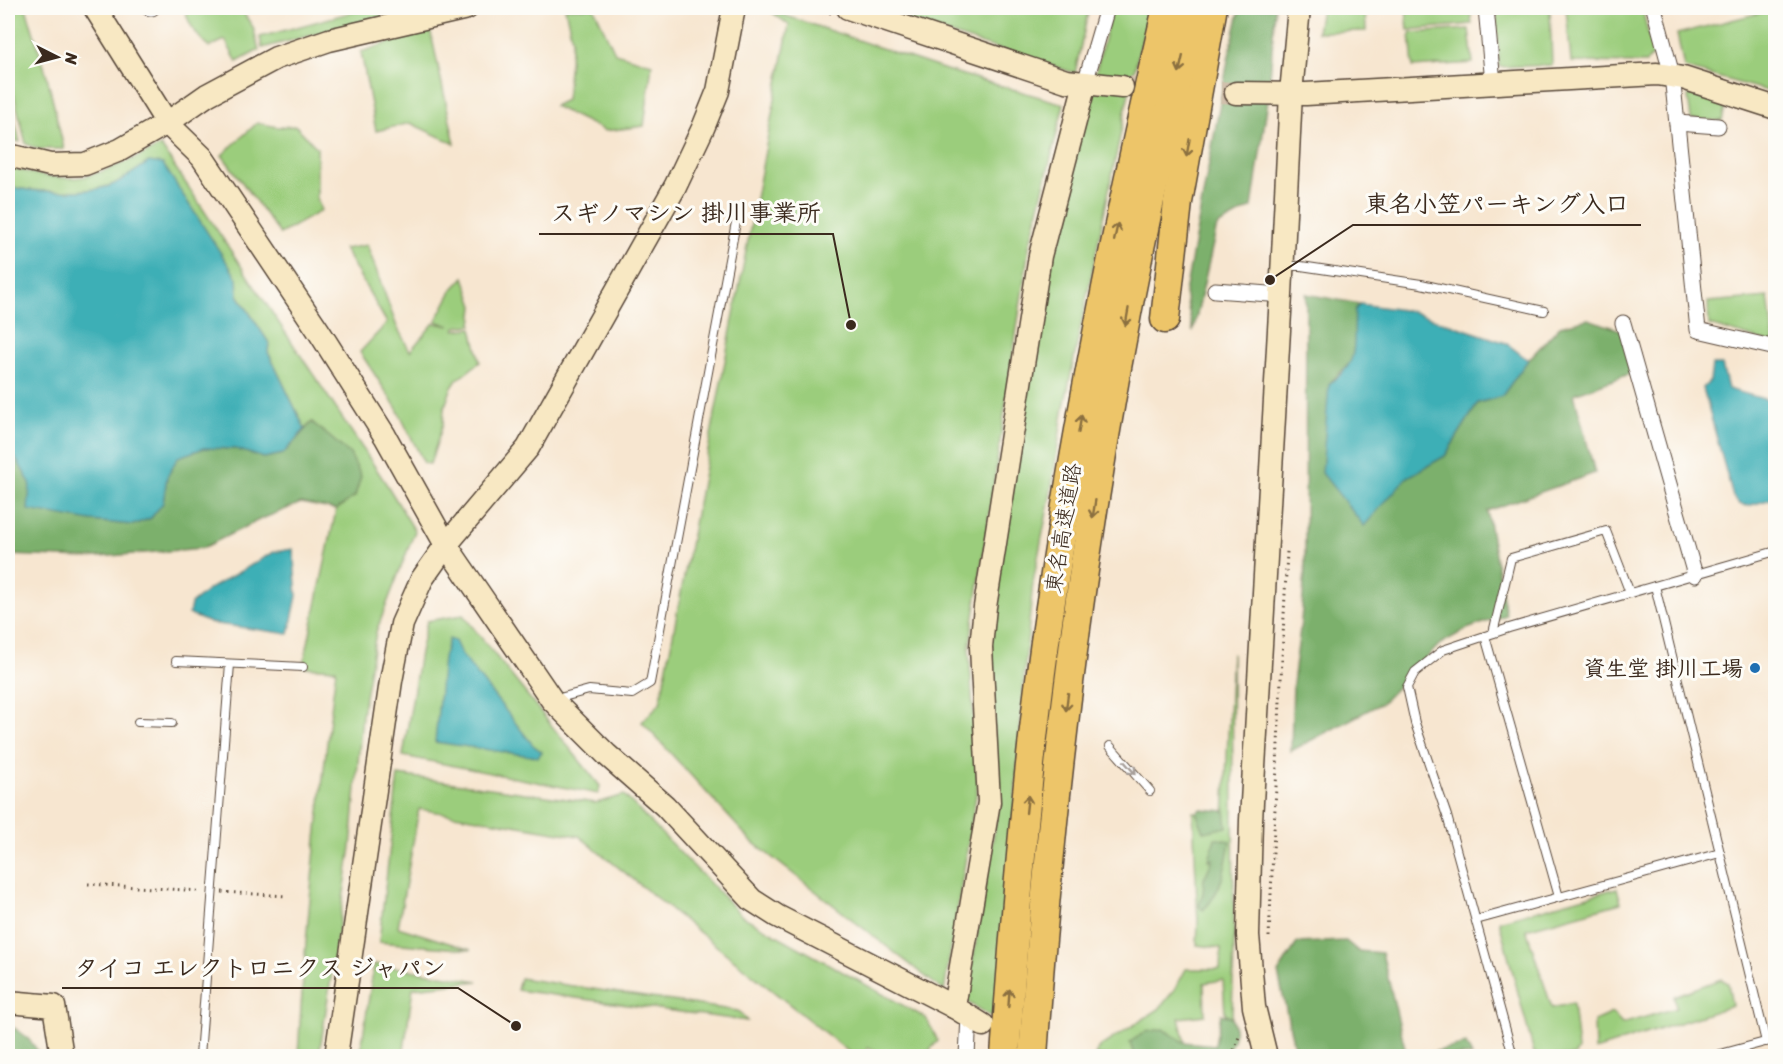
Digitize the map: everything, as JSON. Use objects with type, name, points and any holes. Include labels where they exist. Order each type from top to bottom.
[{"type":"highway","name":"東名高速道路","points":[[1005,1056],[1024,832],[1045,643],[1066,503],[1108,271],[1167,8]]},
{"type":"highway","name":"東名高速道路","points":[[1033,1056],[1066,708],[1094,508],[1131,294],[1156,169],[1195,8]]},
{"type":"highway","points":[[1166,319],[1178,202],[1213,8]]},
{"type":"street","points":[[95,8],[167,123],[202,158],[318,330],[385,436],[446,545],[552,700],[608,755],[665,806],[752,900],[777,916],[969,1016]]},
{"type":"street","points":[[8,155],[50,165],[85,164],[120,150],[167,123],[207,95],[276,58],[329,40],[467,8]]},
{"type":"street","points":[[336,1056],[402,624],[422,579],[446,545],[528,448],[675,188],[718,91],[734,8]]},
{"type":"street","points":[[848,8],[1066,81],[1122,87]]},
{"type":"street","points":[[967,1056],[989,802],[981,647],[985,607],[1040,256],[1107,8]]},
{"type":"street","points":[[1266,1056],[1254,1007],[1248,934],[1251,820],[1291,93],[1299,8]]},
{"type":"street","points":[[1486,8],[1493,83]]},
{"type":"street","points":[[1654,8],[1672,75],[1698,330],[1776,348]]},
{"type":"street","points":[[1236,93],[1306,94],[1657,74],[1672,75],[1776,108]]},
{"type":"street","points":[[1677,123],[1718,126]]},
{"type":"street","points":[[1215,290],[1281,295]]},
{"type":"street","points":[[1623,323],[1695,575]]},
{"type":"street","points":[[8,1002],[54,1006],[62,1056]]},
{"type":"lane","points":[[552,700],[589,690],[632,694],[650,683],[736,222]]},
{"type":"lane","points":[[1283,266],[1301,266],[1421,284],[1544,311]]},
{"type":"lane","points":[[1559,897],[1489,635],[1511,558],[1606,531],[1630,593]]},
{"type":"lane","points":[[1513,1056],[1447,816],[1415,723],[1407,687],[1414,672],[1443,650],[1776,551]]},
{"type":"lane","points":[[1655,586],[1766,1042]]},
{"type":"lane","points":[[176,661],[303,667]]},
{"type":"lane","points":[[200,1056],[230,664]]},
{"type":"lane","points":[[138,722],[172,723]]},
{"type":"lane","points":[[1110,746],[1150,791]]},
{"type":"lane","points":[[1476,920],[1720,853]]},
{"type":"lane","points":[[1713,1056],[1776,1039]]},
{"type":"path","points":[[1268,944],[1288,544]]},
{"type":"path","points":[[88,884],[204,891]]},
{"type":"path","points":[[215,892],[286,896]]},
{"type":"green space","points":[[8,8],[26,8],[47,76],[64,149],[38,149],[26,144],[8,71]]},
{"type":"green space","points":[[185,8],[240,8],[253,27],[259,50],[237,62],[225,40],[209,47],[194,29]]},
{"type":"green space","points":[[367,8],[416,8],[262,48],[260,37]]},
{"type":"green space","points":[[565,8],[594,8],[615,53],[652,64],[644,126],[605,131],[554,106],[566,100],[572,39]]},
{"type":"green space","points":[[868,8],[1089,8],[1075,73]]},
{"type":"green space","points":[[1112,8],[1150,8],[1130,88],[1063,412],[1050,497],[1033,582],[999,1022],[966,1001],[999,803],[987,647],[1038,298]]},
{"type":"green space","points":[[1240,8],[1275,8],[1269,93],[1252,207],[1217,226],[1193,332],[1185,293],[1228,60]]},
{"type":"green space","points":[[1321,8],[1365,8],[1366,31],[1317,32]]},
{"type":"green space","points":[[1406,8],[1470,8],[1472,24],[1408,30]]},
{"type":"green space","points":[[1496,8],[1550,8],[1552,65],[1499,67]]},
{"type":"green space","points":[[1566,8],[1642,8],[1653,54],[1646,63],[1571,62]]},
{"type":"green space","points":[[1775,9],[1775,93],[1684,68],[1677,34]]},
{"type":"green space","points":[[769,10],[946,70],[1064,104],[1029,247],[969,650],[978,783],[944,991],[751,841],[642,722],[660,703],[789,25]]},
{"type":"green space","points":[[430,29],[455,144],[410,123],[376,131],[361,52]]},
{"type":"green space","points":[[1469,29],[1473,63],[1413,67],[1410,33]]},
{"type":"green space","points":[[8,91],[20,142],[8,139]]},
{"type":"green space","points":[[1693,94],[1726,103],[1722,121],[1691,119],[1688,97]]},
{"type":"green space","points":[[257,123],[278,127],[296,126],[317,148],[317,198],[321,211],[280,234],[222,155]]},
{"type":"green space","points":[[161,146],[387,485],[415,531],[376,632],[362,715],[351,847],[319,1056],[298,1056],[314,862],[336,669],[303,667],[336,510],[355,496],[312,422],[305,429],[268,352],[269,343],[238,295],[237,278],[149,162],[114,184],[91,190],[46,191],[8,186],[8,167],[54,177],[82,177],[112,168]]},
{"type":"green space","points":[[367,245],[397,327],[410,351],[434,323],[450,326],[436,321],[453,289],[464,277],[474,306],[472,325],[456,327],[455,330],[472,328],[480,362],[457,380],[451,389],[430,464],[424,463],[396,407],[360,352],[387,323],[344,249]]},
{"type":"green space","points":[[1306,294],[1360,304],[1352,361],[1329,384],[1390,495],[1406,478],[1445,456],[1478,403],[1502,396],[1528,360],[1560,326],[1588,319],[1624,331],[1635,372],[1574,394],[1595,473],[1487,511],[1506,615],[1467,629],[1440,644],[1382,703],[1291,751],[1293,684],[1305,570]]},
{"type":"green space","points":[[1768,297],[1774,344],[1709,325],[1708,302]]},
{"type":"green space","points":[[312,422],[350,454],[361,476],[355,496],[336,510],[301,503],[259,520],[203,548],[87,558],[8,555],[8,451],[13,453],[30,483],[91,521],[133,525],[151,518],[163,503],[167,477],[178,457],[204,448],[236,449],[264,458],[283,454]]},
{"type":"green space","points":[[463,615],[600,786],[598,794],[403,756],[427,621]]},
{"type":"green space","points":[[1232,653],[1234,943],[1232,1018],[1225,1014],[1223,980],[1204,983],[1205,1015],[1179,1018],[1188,1056],[1095,1056],[1098,1048],[1159,1009],[1175,989],[1186,969],[1220,969],[1221,948],[1197,945],[1193,812],[1224,819]]},
{"type":"green space","points":[[398,775],[596,803],[624,795],[742,916],[926,1018],[938,1041],[924,1056],[887,1056],[868,1047],[864,1056],[854,1056],[579,836],[419,809],[398,927],[471,950],[379,942]]},
{"type":"green space","points":[[1201,809],[1225,811],[1227,827],[1204,832],[1196,812]]},
{"type":"green space","points":[[1215,838],[1230,841],[1219,887],[1203,910],[1199,906],[1204,879],[1213,859],[1209,860]]},
{"type":"green space","points":[[1617,888],[1621,903],[1526,929],[1552,1008],[1573,1003],[1578,1050],[1574,1056],[1543,1056],[1534,1053],[1499,921]]},
{"type":"green space","points":[[1346,941],[1358,951],[1382,953],[1407,1056],[1296,1056],[1278,973],[1297,943]]},
{"type":"green space","points":[[374,964],[478,981],[413,988],[403,1056],[360,1056]]},
{"type":"green space","points":[[520,978],[738,1011],[747,1021],[517,990]]},
{"type":"green space","points":[[1721,979],[1728,983],[1732,1006],[1595,1050],[1594,1021],[1612,1013],[1622,1024],[1676,1008],[1674,996]]},
{"type":"green space","points":[[1221,1014],[1232,1018],[1234,1035],[1228,1049],[1219,1056],[1134,1056],[1130,1042],[1145,1032],[1163,1029],[1183,1042],[1215,1045]]},
{"type":"green space","points":[[8,1025],[27,1038],[40,1056],[8,1056]]},
{"type":"green space","points":[[1466,1044],[1472,1056],[1417,1056]]},
{"type":"water","points":[[149,162],[163,164],[237,278],[238,295],[269,343],[268,352],[305,429],[283,454],[264,458],[236,449],[204,448],[178,457],[167,477],[163,503],[151,518],[133,525],[91,521],[28,510],[30,483],[13,453],[8,451],[8,186],[46,191],[91,190],[114,184]]},
{"type":"water","points":[[1360,304],[1410,311],[1506,343],[1528,360],[1502,396],[1478,403],[1445,456],[1406,478],[1364,526],[1322,473],[1329,384],[1347,368],[1351,360],[1355,310]]},
{"type":"water","points":[[1712,365],[1722,365],[1728,389],[1775,402],[1775,498],[1748,506],[1739,504],[1733,497],[1703,388],[1710,381]]},
{"type":"water","points":[[293,549],[297,596],[289,634],[210,623],[189,614],[191,604],[209,589],[274,552]]},
{"type":"water","points":[[449,639],[455,641],[461,654],[533,745],[542,752],[538,757],[435,742],[443,658]]},
{"type":"tunnel","points":[[1122,87],[1236,93]]},
{"type":"place","name":"東名小笠パーキング入口","points":[[1270,280]]},
{"type":"place","name":"スギノマシン 掛川事業所","points":[[851,325]]},
{"type":"place","name":"資生堂 掛川工場","points":[[1755,668]]},
{"type":"place","name":"タイコ エレクトロニクス ジャパン","points":[[516,1026]]}]
